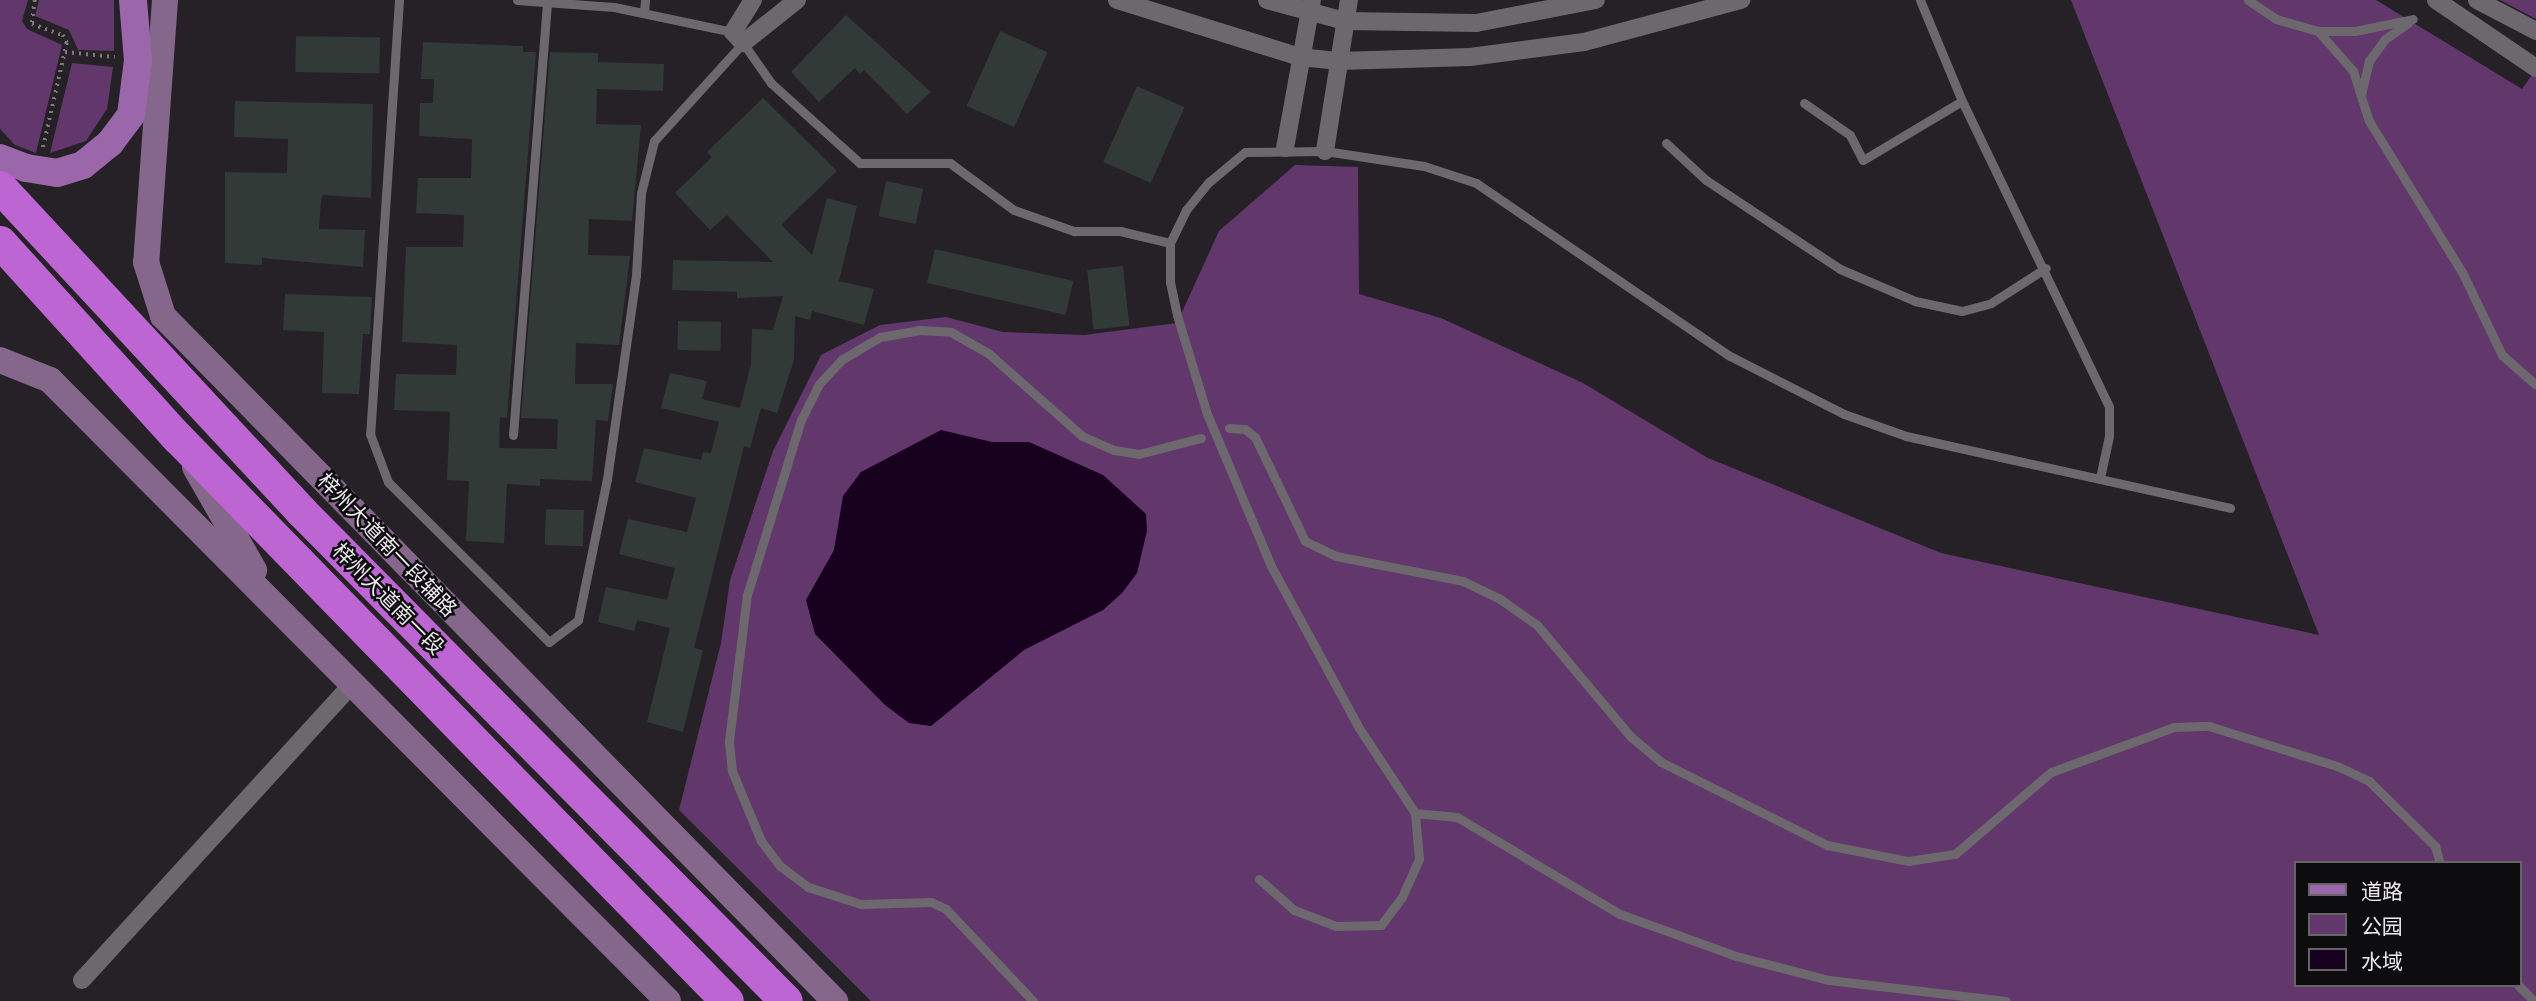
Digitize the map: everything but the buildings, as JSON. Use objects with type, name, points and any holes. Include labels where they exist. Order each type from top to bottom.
[{"type":"highway","name":"梓州大道南一段","points":[[0,187],[302,511],[786,1001]]},
{"type":"highway","name":"梓州大道南一段","points":[[0,242],[178,438],[727,1001]]},
{"type":"main road","points":[[0,158],[57,173],[83,166],[110,143],[131,115],[138,60],[133,0]]},
{"type":"main road","name":"梓州大道南一段辅路","points":[[165,0],[146,262],[152,292],[163,316],[835,1001]]},
{"type":"main road","points":[[0,360],[50,380],[668,1001]]},
{"type":"main road","points":[[267,421],[302,511],[409,569]]},
{"type":"main road","points":[[178,438],[272,602]]},
{"type":"street","points":[[738,38],[753,0]]},
{"type":"street","points":[[738,38],[797,0]]},
{"type":"street","points":[[1117,0],[1300,57],[1339,61],[1470,57],[1584,42],[1741,0]]},
{"type":"street","points":[[1267,0],[1311,6],[1345,21],[1476,23],[1596,0]]},
{"type":"street","points":[[1325,151],[1349,0]]},
{"type":"street","points":[[2436,0],[2456,5],[2536,68]]},
{"type":"street","points":[[2477,0],[2536,31]]},
{"type":"street","points":[[1285,148],[1311,6]]},
{"type":"street","points":[[82,980],[353,682]]},
{"type":"lane","points":[[400,0],[370,434],[388,482],[549,642],[578,620],[607,479],[636,275],[641,193],[654,141],[738,38]]},
{"type":"lane","points":[[517,0],[570,2],[644,12],[738,38],[771,83],[860,163],[950,163],[1014,211],[1074,231],[1120,231],[1170,243]]},
{"type":"lane","points":[[644,12],[645,0]]},
{"type":"lane","points":[[1920,0],[1962,100],[2046,268],[2109,407],[2109,436],[2100,478]]},
{"type":"lane","points":[[2248,0],[2276,19],[2318,31],[2355,31],[2413,19],[2385,39],[2369,61],[2361,97]]},
{"type":"lane","points":[[513,435],[547,2]]},
{"type":"lane","points":[[2318,31],[2353,71],[2369,121],[2462,272],[2502,355],[2536,385]]},
{"type":"lane","points":[[1804,103],[1850,135],[1863,160],[1962,100]]},
{"type":"lane","points":[[1665,143],[1706,180],[1840,269],[1915,301],[1962,312],[1991,303],[2046,268]]},
{"type":"lane","points":[[1259,879],[1294,910],[1336,926],[1381,925],[1402,897],[1419,859],[1415,813],[1359,728],[1271,566],[1188,360],[1170,282],[1170,243],[1186,210],[1209,182],[1245,152],[1285,148],[1325,151],[1424,166],[1476,183],[1730,356],[1844,414],[1906,436],[2230,508]]},
{"type":"lane","points":[[1033,1001],[946,909],[930,902],[861,904],[808,887],[780,866],[761,841],[732,771],[729,741],[747,595],[800,420],[819,384],[841,360],[880,337],[918,330],[951,332],[988,353],[1082,436],[1114,450],[1139,454],[1201,438]]},
{"type":"lane","points":[[1229,428],[1245,429],[1255,437],[1305,541],[1336,556],[1463,581],[1500,599],[1536,625],[1630,736],[1661,762],[1826,845],[1908,861],[1955,854],[2051,772],[2174,727],[2209,726],[2337,766],[2369,781],[2435,846],[2439,861]]},
{"type":"lane","points":[[1415,813],[1457,817],[1620,914],[1736,956],[1829,981],[2006,1001]]},
{"type":"lane","points":[[2520,987],[2534,1001]]},
{"type":"path","points":[[35,0],[32,24],[63,35],[65,52],[40,161]]},
{"type":"path","points":[[65,52],[122,58]]},
{"type":"green space","points":[[0,0],[28,0],[22,21],[27,29],[62,45],[36,153],[15,145],[0,129]]},
{"type":"green space","points":[[39,0],[114,0],[114,51],[78,50],[69,30],[35,16]]},
{"type":"green space","points":[[2071,0],[2376,0],[2522,89],[2536,69],[2536,1001],[871,1001],[679,810],[721,643],[730,580],[773,451],[821,355],[880,325],[946,317],[1003,332],[1084,335],[1177,323],[1219,231],[1295,165],[1358,167],[1359,294],[1441,318],[1583,383],[1708,458],[1941,553],[2319,635]]},
{"type":"green space","points":[[2500,0],[2536,0],[2536,19]]},
{"type":"green space","points":[[72,63],[113,67],[107,109],[86,141],[50,153]]},
{"type":"water","points":[[941,430],[992,442],[1029,442],[1103,475],[1146,514],[1147,531],[1137,573],[1122,593],[1103,610],[1024,650],[931,726],[909,723],[885,705],[815,634],[806,600],[834,550],[843,496],[861,472]]}]
